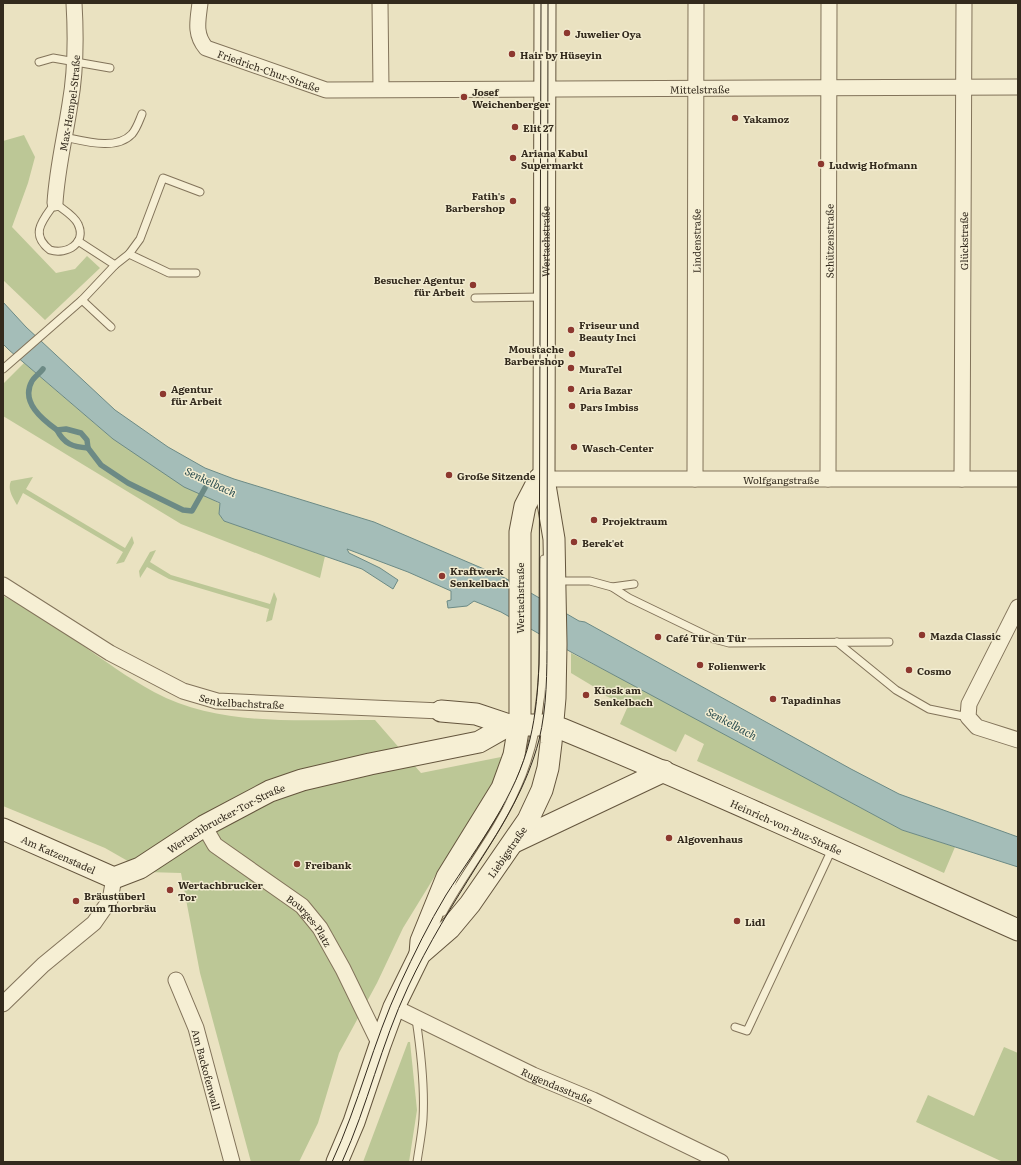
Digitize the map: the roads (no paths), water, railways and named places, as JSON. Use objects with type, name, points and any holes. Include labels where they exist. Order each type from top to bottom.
[{"type":"street","name":"Max-Hempel-Straße","points":[[55,203],[57,174],[71,102],[75,62],[74,3]]},
{"type":"street","name":"Friedrich-Chur-Straße","points":[[200,3],[197,32],[200,41],[206,48],[326,90],[381,89]]},
{"type":"street","points":[[380,3],[381,89]]},
{"type":"street","name":"Wertachstraße","points":[[516,726],[550,640],[550,604],[555,581],[554,539],[544,479],[545,3]]},
{"type":"street","name":"Lindenstraße","points":[[695,479],[696,3]]},
{"type":"street","name":"Schützenstraße","points":[[828,479],[829,3]]},
{"type":"street","name":"Glückstraße","points":[[962,479],[964,3]]},
{"type":"street","name":"Mittelstraße","points":[[381,89],[545,90],[1018,87]]},
{"type":"street","name":"Wertachstraße","points":[[516,726],[520,532],[525,506],[539,479],[544,479]]},
{"type":"street","name":"Wolfgangstraße","points":[[544,479],[1018,479]]},
{"type":"street","name":"Senkelbachstraße","points":[[3,584],[110,653],[183,691],[217,701],[441,711],[476,714],[516,726]]},
{"type":"street","points":[[1018,607],[969,704],[968,717],[977,727],[1018,740]]},
{"type":"street","name":"Heinrich-von-Buz-Straße","points":[[516,726],[562,729],[664,771],[834,845],[1018,930]]},
{"type":"street","name":"Wertachbrucker-Tor-Straße","points":[[114,878],[140,868],[204,826],[270,791],[302,780],[479,742],[516,726]]},
{"type":"street","name":"Liebigstraße","points":[[420,954],[450,928],[470,904],[528,820],[542,790],[548,768],[516,726]]},
{"type":"street","name":"Liebigstraße","points":[[337,1162],[354,1122],[394,1007],[420,954],[421,941],[447,877],[502,788],[514,755],[516,726]]},
{"type":"street","points":[[514,842],[664,771]]},
{"type":"street","name":"Bourges-Platz","points":[[204,826],[215,845],[302,906],[320,928],[343,969],[380,1045]]},
{"type":"street","name":"Am Katzenstadel","points":[[3,829],[114,878]]},
{"type":"street","points":[[3,1004],[43,965],[94,923],[110,900],[114,878]]},
{"type":"street","name":"Am Backofenwall","points":[[176,980],[196,1028],[232,1162]]},
{"type":"street","name":"Rugendasstraße","points":[[394,1007],[416,1019],[714,1160]]},
{"type":"lane","points":[[39,62],[53,58],[110,68]]},
{"type":"lane","points":[[64,137],[104,144],[115,143],[132,134],[142,114]]},
{"type":"lane","points":[[3,370],[82,300],[115,264],[129,254],[140,239],[163,178],[200,192]]},
{"type":"lane","points":[[55,203],[75,219],[80,232],[78,241],[71,250],[57,252],[50,250],[41,240],[40,227],[55,203]]},
{"type":"lane","points":[[78,241],[115,264]]},
{"type":"lane","points":[[129,254],[169,273],[196,273]]},
{"type":"lane","points":[[475,298],[544,297]]},
{"type":"lane","points":[[82,300],[111,327]]},
{"type":"lane","points":[[544,479],[544,530]]},
{"type":"lane","points":[[544,553],[550,604]]},
{"type":"lane","points":[[555,581],[590,581],[612,587],[629,598],[714,639],[729,643],[889,642]]},
{"type":"lane","points":[[612,587],[634,584]]},
{"type":"lane","points":[[837,642],[896,690],[929,709],[968,717]]},
{"type":"lane","points":[[439,920],[509,804],[530,757],[516,726]]},
{"type":"lane","points":[[735,1027],[747,1031],[834,845]]},
{"type":"lane","points":[[420,954],[435,927]]},
{"type":"lane","points":[[416,1019],[422,1058],[423,1087],[423,1119],[417,1162]]},
{"type":"water","name":"Senkelbach","points":[[3,302],[26,327],[115,410],[168,447],[205,468],[234,479],[374,522],[505,578],[579,621],[585,622],[899,794],[1018,837],[1018,867],[902,830],[571,652],[501,612],[474,601],[467,606],[448,608],[447,601],[451,600],[451,591],[408,572],[347,549],[349,553],[380,568],[398,580],[393,589],[362,569],[224,521],[219,514],[220,503],[184,487],[113,439],[9,350],[3,344]]},
{"type":"waterway","name":"Senkelbach","points":[[43,369],[33,380],[29,389],[29,396],[35,410],[57,430],[66,429],[81,433],[87,440],[88,448],[101,465],[128,483],[183,510],[192,511],[205,488]]},
{"type":"waterway","points":[[57,430],[66,442],[73,446],[88,448]]},
{"type":"tram line","points":[[332,1162],[342,1140],[390,1006],[400,984],[446,895],[506,801],[524,760],[534,720],[539,664],[541,3]]},
{"type":"tram line","points":[[342,1162],[359,1119],[390,1030],[408,987],[441,924],[513,805],[528,773],[542,728],[547,664],[548,3]]},
{"type":"place","name":"Juwelier Oya","points":[[567,33]]},
{"type":"place","name":"Hair by Hüseyin","points":[[512,54]]},
{"type":"place","name":"Josef Weichenberger","points":[[464,97]]},
{"type":"place","name":"Yakamoz","points":[[735,118]]},
{"type":"place","name":"Elit 27","points":[[515,127]]},
{"type":"place","name":"Ariana Kabul Supermarkt","points":[[513,158]]},
{"type":"place","name":"Ludwig Hofmann","points":[[821,164]]},
{"type":"place","name":"Fatih's Barbershop","points":[[513,201]]},
{"type":"place","name":"Besucher Agentur für Arbeit","points":[[473,285]]},
{"type":"place","name":"Friseur und Beauty Inci","points":[[571,330]]},
{"type":"place","name":"Moustache Barbershop","points":[[572,354]]},
{"type":"place","name":"MuraTel","points":[[571,368]]},
{"type":"place","name":"Aria Bazar","points":[[571,389]]},
{"type":"place","name":"Agentur für Arbeit","points":[[163,394]]},
{"type":"place","name":"Pars Imbiss","points":[[572,406]]},
{"type":"place","name":"Wasch-Center","points":[[574,447]]},
{"type":"place","name":"Große Sitzende","points":[[449,475]]},
{"type":"place","name":"Projektraum","points":[[594,520]]},
{"type":"place","name":"Berek'et","points":[[574,542]]},
{"type":"place","name":"Kraftwerk Senkelbach","points":[[442,576]]},
{"type":"place","name":"Mazda Classic","points":[[922,635]]},
{"type":"place","name":"Café Tür an Tür","points":[[658,637]]},
{"type":"place","name":"Folienwerk","points":[[700,665]]},
{"type":"place","name":"Cosmo","points":[[909,670]]},
{"type":"place","name":"Kiosk am Senkelbach","points":[[586,695]]},
{"type":"place","name":"Tapadinhas","points":[[773,699]]},
{"type":"place","name":"Algovenhaus","points":[[669,838]]},
{"type":"place","name":"Freibank","points":[[297,864]]},
{"type":"place","name":"Wertachbrucker Tor","points":[[170,890]]},
{"type":"place","name":"Bräustüberl zum Thorbräu","points":[[76,901]]},
{"type":"place","name":"Lidl","points":[[737,921]]}]
